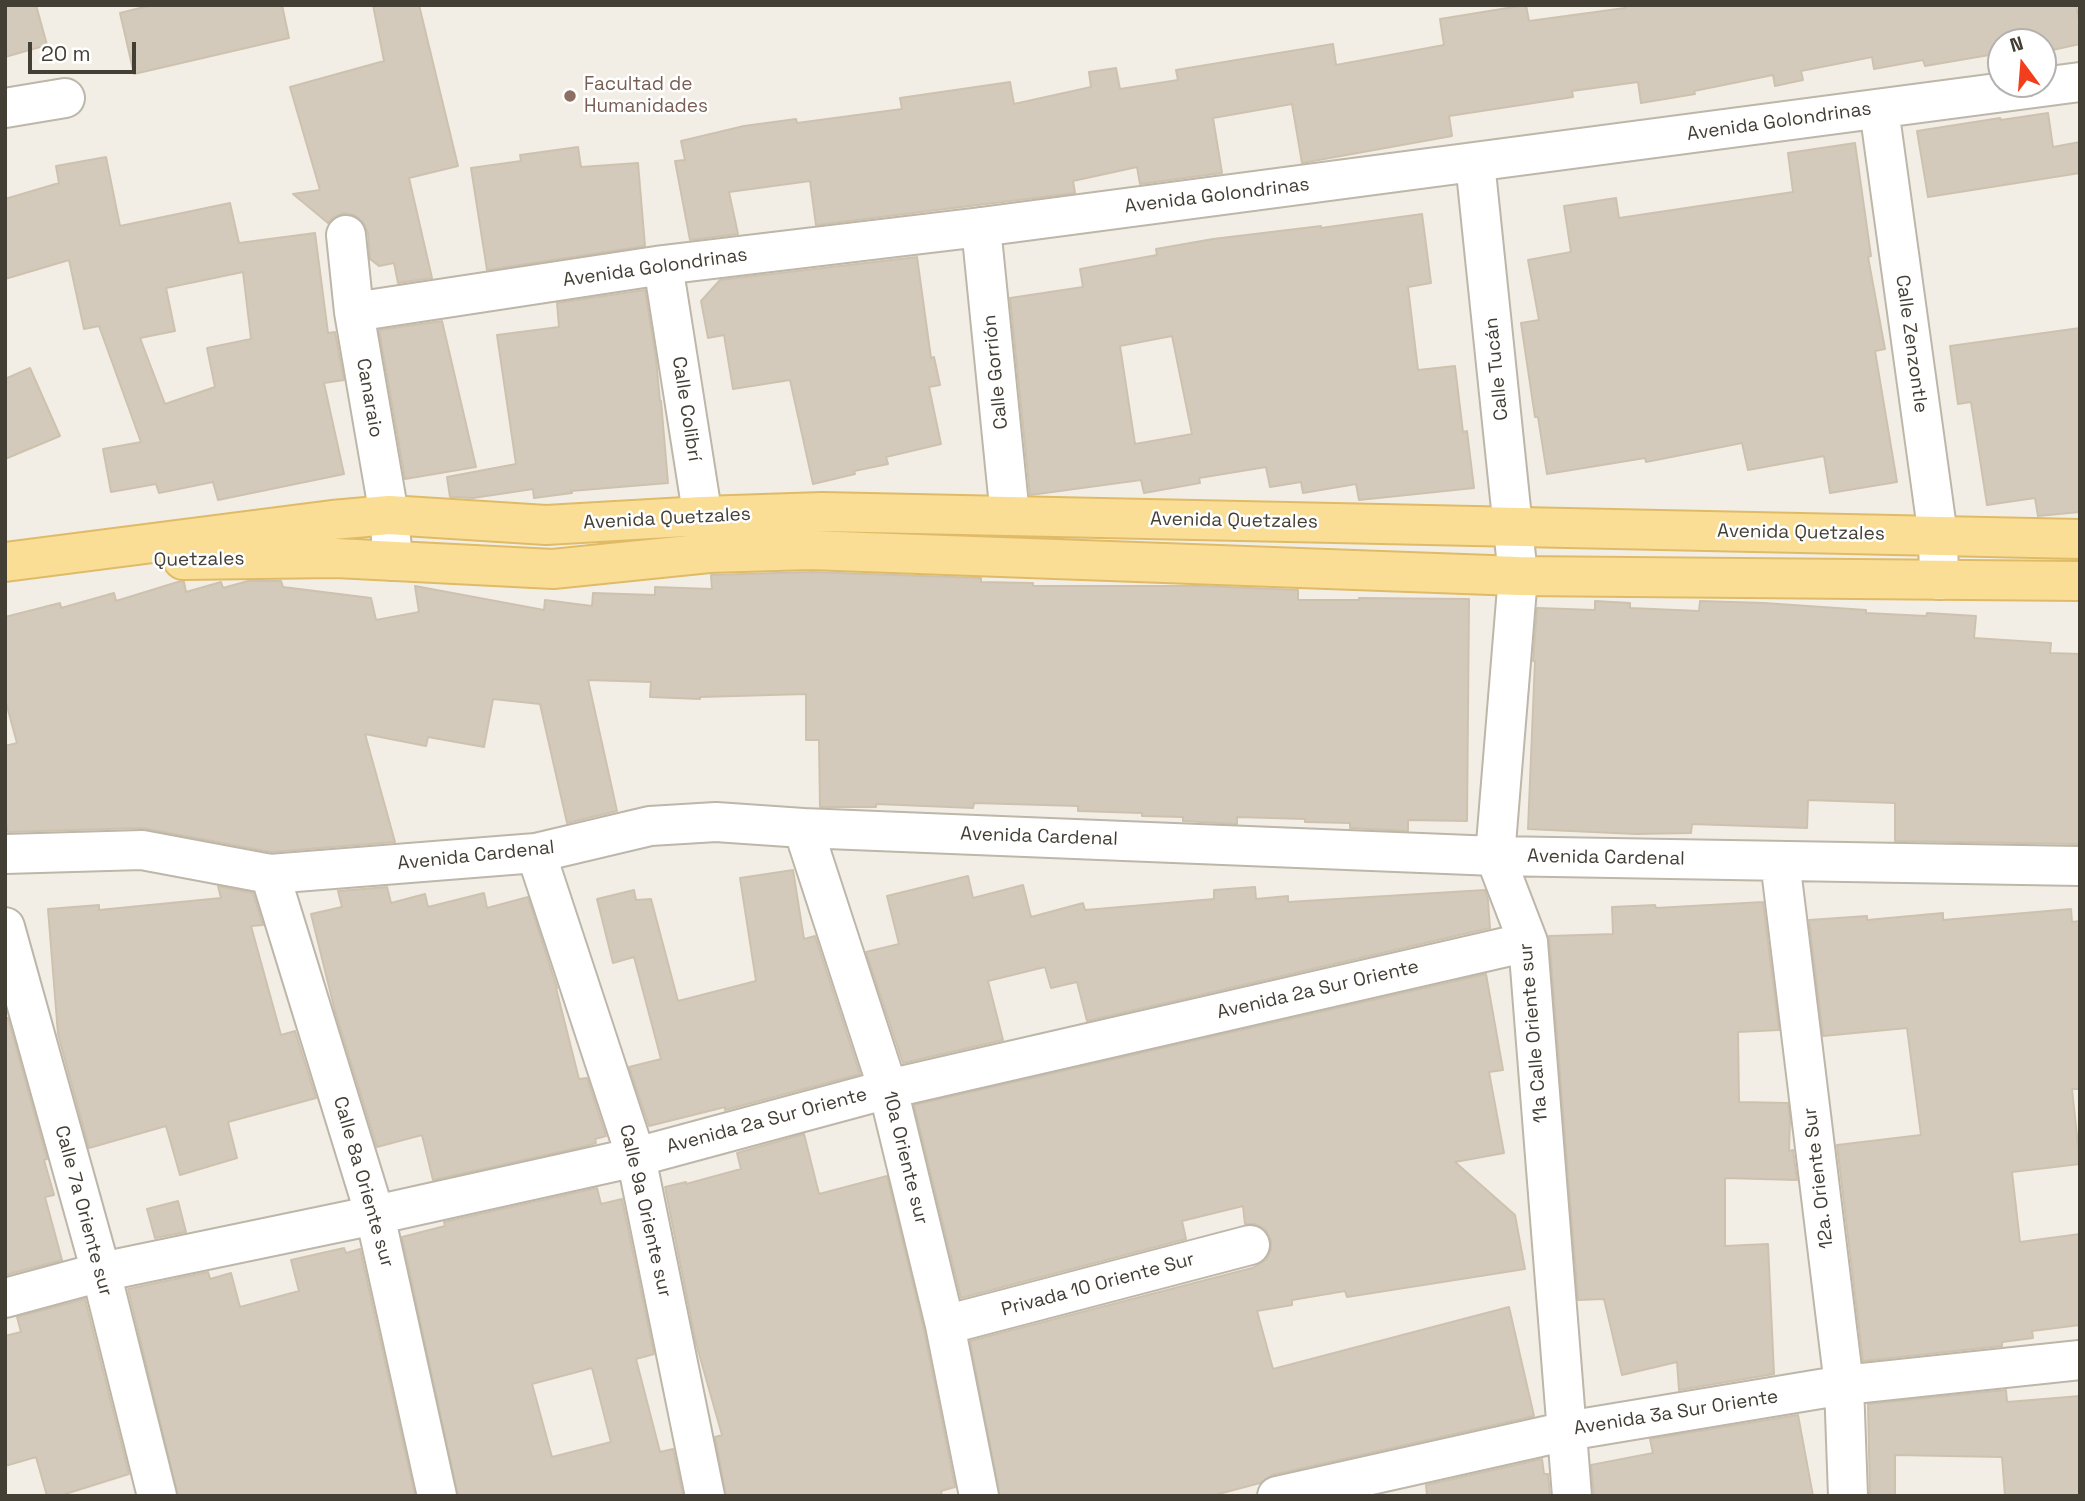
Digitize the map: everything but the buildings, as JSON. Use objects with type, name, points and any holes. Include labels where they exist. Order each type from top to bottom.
[{"type":"main road","name":"Avenida Quetzales","points":[[389,515],[545,525],[822,512],[2080,539]]},
{"type":"main road","name":"Quetzales","points":[[5,562],[389,515]]},
{"type":"main road","name":"Avenida Quetzales","points":[[393,561],[553,569],[709,554],[810,550],[1518,576],[2080,581]]},
{"type":"main road","name":"Quetzales","points":[[5,562],[336,558],[393,561]]},
{"type":"street","name":"Avenida Golondrinas","points":[[355,312],[663,265],[981,227],[2080,82]]},
{"type":"street","points":[[5,108],[65,98]]},
{"type":"street","name":"Calle Zenzontle","points":[[1879,109],[1938,536],[1939,580]]},
{"type":"street","name":"Calle Tucán","points":[[1475,162],[1518,576]]},
{"type":"street","name":"Calle Gorrión","points":[[981,227],[1010,516]]},
{"type":"street","name":"Canaraio","points":[[346,235],[355,312],[389,515],[393,561]]},
{"type":"street","name":"Calle Colibrí","points":[[663,265],[709,554]]},
{"type":"street","name":"11a Calle Oriente sur","points":[[1518,576],[1495,856],[1528,942],[1572,1496]]},
{"type":"street","name":"Avenida Cardenal","points":[[5,854],[142,850],[270,874],[536,853],[650,826],[716,822],[803,828],[1495,856],[2080,866]]},
{"type":"street","name":"10a Oriente sur","points":[[803,828],[888,1089],[945,1325],[979,1496]]},
{"type":"street","name":"Calle 9a Oriente sur","points":[[536,853],[636,1157],[705,1496]]},
{"type":"street","name":"12a. Oriente Sur","points":[[1780,861],[1844,1385],[1848,1496]]},
{"type":"street","name":"Calle 8a Oriente sur","points":[[270,874],[375,1215],[437,1496]]},
{"type":"street","name":"Calle 7a Oriente sur","points":[[5,927],[101,1272],[157,1496]]},
{"type":"street","name":"Avenida 2a Sur Oriente","points":[[5,1298],[101,1272],[636,1157],[888,1089],[1528,942]]},
{"type":"street","name":"Privada 10 Oriente Sur","points":[[945,1325],[1250,1245]]},
{"type":"street","name":"Avenida 3a Sur Oriente","points":[[1277,1496],[1567,1431],[1844,1385],[2080,1360]]},
{"type":"place","name":"Facultad de Humanidades","points":[[570,96]]}]
